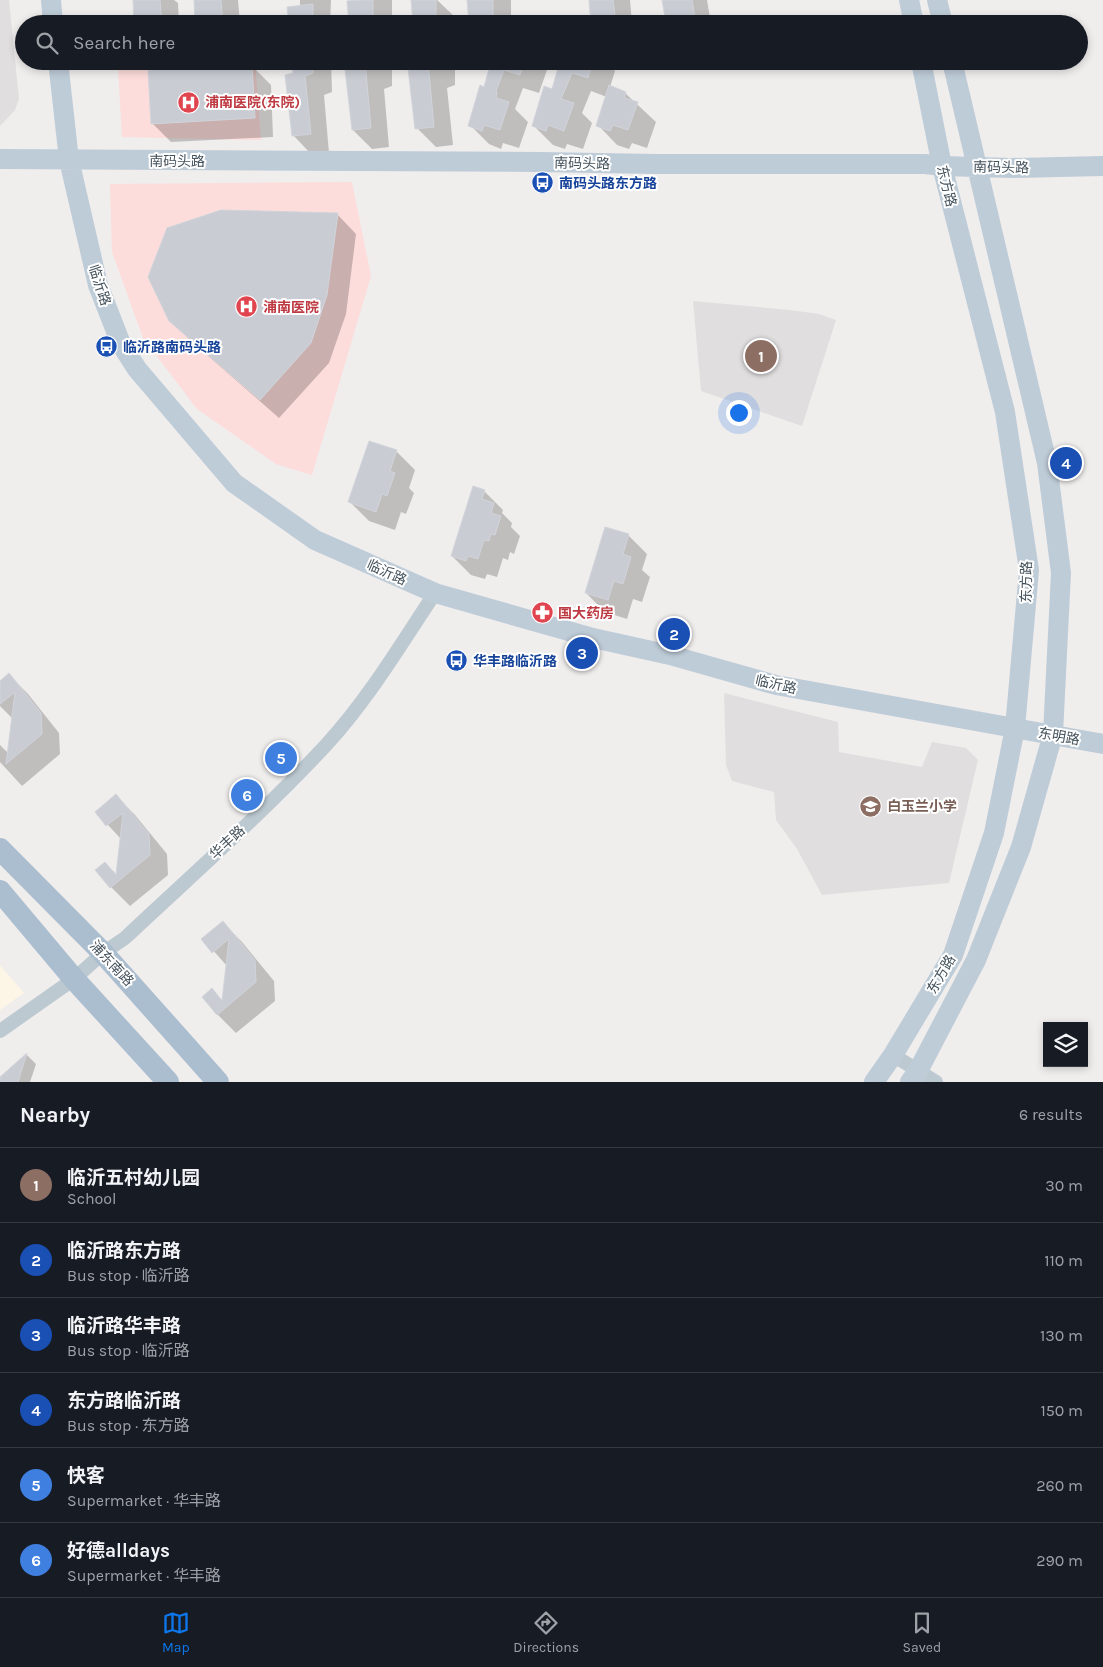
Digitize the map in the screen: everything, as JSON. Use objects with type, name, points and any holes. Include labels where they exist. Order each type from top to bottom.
[{"type":"main road","name":"浦东南路","points":[[0,849],[103,952],[218,1082]]},
{"type":"main road","points":[[0,892],[74,979],[168,1082]]},
{"type":"street","points":[[50,0],[52,15]]},
{"type":"street","points":[[909,0],[912,15]]},
{"type":"street","points":[[937,0],[941,15]]},
{"type":"street","name":"临沂路","points":[[59,70],[69,160],[98,284],[121,344],[136,369],[234,483],[315,540],[435,593],[593,638],[670,655],[776,685],[1015,728]]},
{"type":"street","name":"东方路","points":[[874,1082],[893,1055],[952,955],[994,833],[1015,728],[1029,570],[1006,412],[942,166],[923,70]]},
{"type":"street","name":"东方路","points":[[914,1077],[980,951],[1021,847],[1053,734],[1061,573],[1048,472],[954,70]]},
{"type":"street","name":"南码头路","points":[[0,159],[925,164],[1012,168],[1103,166]]},
{"type":"street","name":"华丰路","points":[[0,1031],[74,979],[103,952],[125,938],[279,793],[328,743],[372,688],[435,593]]},
{"type":"street","name":"东明路","points":[[1015,728],[1103,744]]},
{"type":"street","points":[[893,1055],[914,1077],[936,1082]]},
{"type":"shaded area","points":[[0,0],[9,0],[19,99],[15,110],[0,126]]},
{"type":"shaded area","name":"浦南医院(东院)","points":[[118,70],[256,70],[261,140],[122,137]]},
{"type":"shaded area","name":"浦南医院","points":[[352,182],[371,276],[312,475],[276,464],[197,409],[143,338],[112,252],[110,184]]},
{"type":"shaded area","points":[[693,301],[790,310],[819,314],[836,320],[802,426],[701,391]]},
{"type":"shaded area","name":"白玉兰小学","points":[[724,693],[838,722],[839,752],[922,767],[932,742],[966,748],[978,760],[949,883],[822,895],[797,849],[776,820],[774,792],[732,781],[726,765]]},
{"type":"shaded area","points":[[0,965],[24,993],[0,1010]]},
{"type":"building","points":[[133,0],[160,0],[161,15],[134,15]]},
{"type":"building","points":[[194,0],[221,0],[222,15],[195,15]]},
{"type":"building","points":[[373,0],[373,15],[348,15],[347,1]]},
{"type":"building","points":[[411,0],[436,0],[436,15],[412,15]]},
{"type":"building","points":[[467,0],[493,0],[493,15],[468,15]]},
{"type":"building","points":[[589,0],[613,0],[615,15],[590,15]]},
{"type":"building","points":[[662,0],[692,0],[694,15],[665,15]]},
{"type":"building","points":[[313,4],[313,15],[288,15],[287,7]]},
{"type":"building","points":[[148,70],[252,70],[255,118],[151,124]]},
{"type":"building","points":[[293,70],[313,70],[313,73],[305,76],[311,134],[292,136],[285,75],[293,73]]},
{"type":"building","points":[[345,70],[366,70],[371,128],[352,130]]},
{"type":"building","points":[[408,70],[429,70],[434,127],[415,129]]},
{"type":"building","points":[[489,70],[504,70],[496,91],[496,98],[509,102],[500,130],[484,125],[482,131],[468,126],[480,85],[484,87]]},
{"type":"building","points":[[504,70],[522,70],[520,75]]},
{"type":"building","points":[[557,70],[590,70],[588,78],[572,73],[561,99],[574,103],[564,131],[548,125],[546,131],[532,126],[544,86],[552,89]]},
{"type":"building","points":[[609,85],[626,92],[624,98],[638,102],[628,130],[613,125],[610,131],[596,126]]},
{"type":"building","points":[[221,210],[338,213],[327,295],[311,343],[260,400],[169,321],[148,277],[167,228]]},
{"type":"building","points":[[369,441],[397,450],[390,471],[395,473],[387,496],[382,494],[376,512],[348,502]]},
{"type":"building","points":[[473,486],[485,490],[482,499],[494,503],[491,513],[501,516],[495,535],[491,534],[489,541],[484,540],[478,559],[468,556],[466,561],[451,556]]},
{"type":"building","points":[[605,527],[629,534],[623,554],[631,557],[623,584],[614,581],[608,600],[585,593]]},
{"type":"building","points":[[9,673],[41,713],[42,734],[6,764],[15,692],[0,704],[0,681]]},
{"type":"building","points":[[116,794],[149,834],[150,855],[110,888],[95,870],[105,862],[116,875],[123,813],[106,826],[95,812]]},
{"type":"building","points":[[223,921],[255,960],[256,982],[217,1015],[202,997],[212,988],[222,1001],[229,939],[212,953],[201,939]]},
{"type":"building","points":[[27,1053],[18,1082],[0,1082],[0,1077]]},
{"type":"place","name":"浦南医院(东院)","points":[[189,102]]},
{"type":"place","name":"南码头路东方路","points":[[543,183]]},
{"type":"place","name":"浦南医院","points":[[247,307]]},
{"type":"place","name":"临沂路南码头路","points":[[107,347]]},
{"type":"place","name":"临沂五村幼儿园","points":[[761,356]]},
{"type":"place","name":"东方路临沂路","points":[[1066,463]]},
{"type":"place","name":"国大药房","points":[[542,613]]},
{"type":"place","name":"临沂路东方路","points":[[674,634]]},
{"type":"place","name":"临沂路华丰路","points":[[582,653]]},
{"type":"place","name":"华丰路临沂路","points":[[457,661]]},
{"type":"place","name":"快客","points":[[281,758]]},
{"type":"place","name":"好德alldays","points":[[247,795]]},
{"type":"place","name":"白玉兰小学","points":[[871,806]]}]
